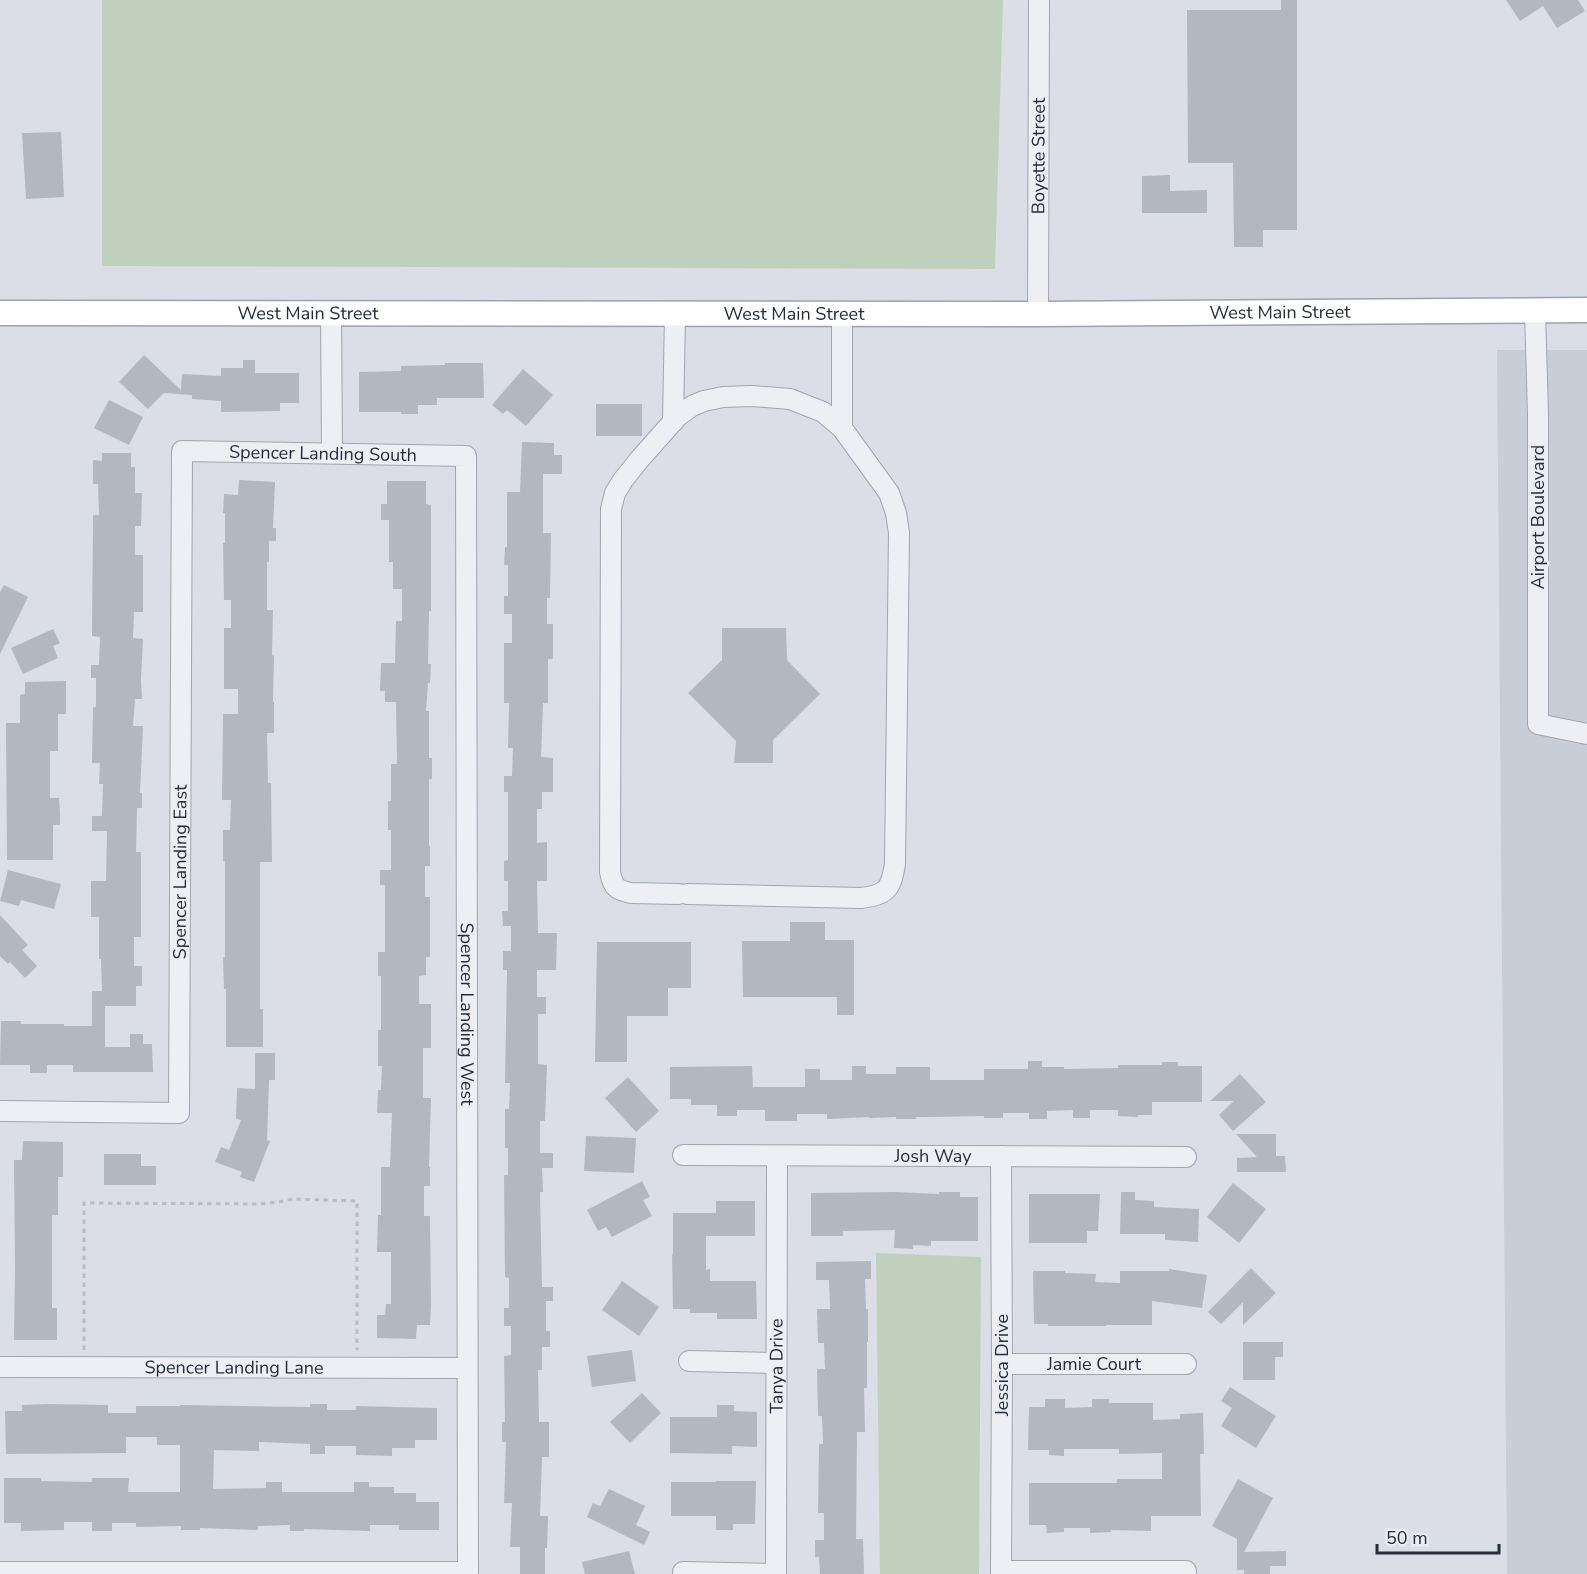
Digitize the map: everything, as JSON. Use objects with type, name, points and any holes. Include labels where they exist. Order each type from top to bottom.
[{"type":"main road","name":"West Main Street","points":[[0,313],[1038,314],[1587,310]]},
{"type":"street","name":"Boyette Street","points":[[1038,314],[1039,0]]},
{"type":"street","name":"Airport Boulevard","points":[[1535,311],[1538,416],[1538,724],[1587,734]]},
{"type":"street","points":[[331,313],[332,453]]},
{"type":"street","points":[[672,422],[675,314]]},
{"type":"street","points":[[842,314],[842,428]]},
{"type":"street","points":[[752,396],[790,399],[823,412],[842,428],[889,494],[896,513],[899,533],[895,864],[893,878],[886,890],[876,896],[861,898],[624,892],[615,886],[610,872],[611,509],[615,493],[623,480],[672,422],[692,406],[723,397],[752,396]]},
{"type":"street","name":"Spencer Landing South","points":[[182,451],[466,456]]},
{"type":"street","name":"Spencer Landing East","points":[[0,1111],[179,1113],[182,451]]},
{"type":"street","name":"Spencer Landing West","points":[[0,1572],[468,1572],[466,456]]},
{"type":"street","name":"Josh Way","points":[[683,1155],[1186,1157]]},
{"type":"street","name":"Tanya Drive","points":[[776,1574],[777,1156]]},
{"type":"street","name":"Jessica Drive","points":[[1001,1156],[1002,1573]]},
{"type":"street","points":[[689,1361],[776,1363]]},
{"type":"street","name":"Jamie Court","points":[[1002,1364],[1186,1364]]},
{"type":"street","name":"Spencer Landing Lane","points":[[0,1367],[467,1368]]},
{"type":"street","points":[[1002,1573],[1186,1571]]},
{"type":"street","points":[[683,1572],[776,1574]]},
{"type":"path","points":[[84,1367],[84,1203],[261,1203],[293,1199],[357,1201],[357,1368]]},
{"type":"shaded area","points":[[1497,350],[1587,350],[1587,1574],[1507,1574]]},
{"type":"green space","points":[[102,0],[1003,0],[995,269],[102,266]]},
{"type":"green space","points":[[876,1253],[981,1257],[979,1574],[880,1574]]},
{"type":"building","points":[[1281,0],[1297,0],[1297,230],[1263,230],[1263,247],[1234,247],[1233,163],[1188,163],[1187,10],[1281,10]]},
{"type":"building","points":[[1506,0],[1578,0],[1585,11],[1557,28],[1543,6],[1520,21]]},
{"type":"building","points":[[61,132],[64,197],[26,199],[22,133]]},
{"type":"building","points":[[1170,175],[1170,191],[1207,190],[1207,213],[1142,213],[1142,176]]},
{"type":"building","points":[[144,355],[181,390],[182,374],[221,376],[221,368],[243,368],[243,360],[255,360],[255,373],[299,373],[299,403],[280,403],[280,411],[221,412],[221,401],[192,399],[192,395],[164,393],[148,409],[119,382]]},
{"type":"building","points":[[445,363],[483,363],[484,398],[437,398],[437,405],[418,405],[418,414],[359,412],[359,372],[401,371],[401,366],[445,365]]},
{"type":"building","points":[[523,369],[553,395],[526,426],[507,410],[503,414],[492,405]]},
{"type":"building","points":[[109,400],[143,417],[129,445],[94,428]]},
{"type":"building","points":[[596,404],[642,404],[642,436],[596,436]]},
{"type":"building","points":[[522,442],[554,443],[554,455],[562,455],[562,474],[543,474],[543,533],[551,533],[550,598],[547,598],[547,624],[553,624],[553,659],[548,659],[548,703],[543,703],[541,757],[553,758],[553,792],[542,792],[542,809],[537,809],[537,843],[547,842],[547,881],[537,881],[538,933],[557,933],[556,970],[537,970],[537,997],[546,997],[546,1014],[538,1014],[538,1064],[547,1065],[545,1121],[540,1121],[540,1153],[553,1153],[553,1168],[542,1168],[543,1192],[540,1192],[542,1287],[553,1287],[553,1301],[546,1301],[546,1331],[550,1331],[550,1347],[542,1347],[542,1370],[538,1370],[539,1422],[549,1422],[549,1457],[542,1457],[540,1516],[548,1516],[545,1574],[520,1574],[520,1547],[510,1547],[512,1503],[504,1503],[506,1442],[502,1442],[502,1422],[505,1422],[504,1356],[511,1355],[511,1326],[504,1326],[504,1308],[509,1308],[509,1278],[505,1277],[504,1175],[508,1175],[505,1109],[509,1109],[510,1083],[505,1083],[507,970],[503,970],[503,951],[511,951],[511,926],[503,926],[502,911],[508,911],[508,881],[504,881],[504,861],[508,860],[508,792],[504,792],[504,776],[512,776],[513,748],[508,748],[509,703],[504,703],[504,643],[512,643],[512,614],[504,614],[504,596],[508,596],[508,565],[504,565],[505,547],[507,547],[507,492],[520,492]]},
{"type":"building","points":[[102,453],[131,453],[131,467],[135,467],[135,493],[142,493],[141,526],[135,526],[135,555],[143,555],[143,612],[134,612],[133,638],[143,639],[142,699],[135,699],[133,726],[143,726],[140,793],[142,793],[142,808],[137,808],[136,852],[141,852],[141,937],[134,937],[134,966],[142,966],[142,986],[136,986],[136,1006],[105,1006],[105,1047],[130,1047],[130,1034],[143,1034],[143,1044],[152,1044],[153,1072],[73,1072],[73,1065],[47,1065],[47,1073],[30,1073],[30,1065],[0,1065],[1,1021],[21,1021],[21,1024],[92,1026],[92,991],[102,991],[99,917],[91,917],[91,881],[106,881],[107,831],[92,831],[92,816],[102,816],[103,784],[99,784],[100,763],[92,763],[96,678],[91,678],[91,665],[99,665],[100,637],[92,636],[93,515],[99,515],[98,484],[93,484],[93,460],[102,461]]},
{"type":"building","points":[[239,480],[275,482],[273,528],[276,528],[276,541],[269,541],[269,562],[267,562],[267,610],[273,610],[272,655],[274,656],[274,733],[267,733],[268,783],[271,783],[272,862],[260,862],[260,1009],[263,1009],[263,1047],[226,1047],[223,830],[230,830],[231,800],[222,800],[223,714],[238,714],[238,689],[224,689],[224,628],[231,628],[231,600],[224,600],[225,513],[223,513],[224,494],[238,495]]},
{"type":"building","points":[[387,481],[426,481],[426,504],[431,505],[431,611],[429,611],[428,664],[431,664],[426,711],[429,711],[429,758],[432,758],[432,779],[429,779],[430,866],[425,866],[425,897],[430,897],[430,957],[426,957],[426,975],[419,976],[419,1004],[431,1004],[431,1048],[423,1048],[423,1098],[431,1098],[430,1186],[424,1186],[424,1216],[430,1216],[431,1305],[430,1325],[417,1325],[416,1339],[377,1338],[377,1315],[385,1315],[386,1304],[391,1304],[391,1252],[377,1252],[378,1215],[381,1215],[381,1167],[390,1167],[392,1113],[377,1113],[382,1066],[378,1066],[381,976],[378,976],[378,952],[385,952],[385,885],[380,885],[380,870],[391,870],[388,801],[391,801],[391,764],[397,764],[396,702],[385,702],[385,691],[380,691],[381,663],[395,663],[396,621],[402,621],[402,589],[393,589],[393,562],[389,562],[389,520],[381,520],[381,504],[387,504]]},
{"type":"building","points":[[4,585],[28,597],[0,654],[0,592]]},
{"type":"building","points":[[722,628],[786,628],[787,660],[820,694],[773,740],[773,763],[734,763],[736,741],[688,693],[722,660]]},
{"type":"building","points":[[53,629],[60,643],[53,646],[58,658],[23,674],[11,648]]},
{"type":"building","points":[[66,681],[66,714],[58,714],[58,751],[50,751],[50,798],[59,798],[60,813],[60,825],[53,825],[53,860],[7,860],[6,723],[20,723],[20,695],[25,694],[25,682]]},
{"type":"building","points":[[8,870],[61,884],[54,909],[21,900],[19,906],[0,901]]},
{"type":"building","points":[[0,915],[28,945],[22,950],[37,966],[25,978],[10,962],[8,964],[0,956]]},
{"type":"building","points":[[790,922],[825,922],[825,940],[854,940],[854,1015],[837,1015],[837,997],[743,997],[742,941],[790,941]]},
{"type":"building","points":[[597,942],[691,942],[691,988],[668,988],[668,1016],[627,1016],[627,1062],[595,1062]]},
{"type":"building","points":[[255,1053],[275,1053],[275,1080],[269,1080],[267,1140],[270,1141],[254,1182],[240,1177],[242,1172],[215,1162],[221,1147],[229,1150],[241,1120],[236,1119],[237,1088],[255,1089]]},
{"type":"building","points":[[1028,1061],[1042,1061],[1042,1067],[1064,1067],[1064,1069],[1162,1065],[1162,1062],[1178,1062],[1178,1066],[1202,1066],[1202,1102],[1152,1102],[1152,1115],[1138,1115],[1138,1117],[1118,1116],[1118,1110],[1090,1110],[1090,1118],[1073,1118],[1073,1110],[1047,1111],[1047,1119],[1029,1119],[1029,1113],[1003,1113],[1003,1118],[984,1118],[984,1116],[916,1117],[916,1119],[869,1117],[827,1119],[827,1114],[797,1114],[797,1121],[765,1121],[765,1110],[737,1110],[737,1116],[717,1116],[717,1105],[691,1105],[691,1099],[670,1099],[670,1067],[752,1066],[753,1087],[805,1087],[805,1069],[820,1069],[820,1080],[852,1080],[852,1066],[866,1066],[866,1074],[896,1074],[896,1067],[930,1067],[930,1080],[984,1080],[984,1069],[1028,1069]]},
{"type":"building","points":[[1240,1074],[1266,1102],[1233,1131],[1219,1115],[1234,1101],[1210,1101]]},
{"type":"building","points":[[628,1077],[659,1111],[636,1132],[605,1098]]},
{"type":"building","points":[[1236,1134],[1276,1134],[1276,1156],[1285,1156],[1286,1172],[1237,1172],[1237,1158],[1257,1157]]},
{"type":"building","points":[[586,1136],[636,1138],[634,1173],[584,1171]]},
{"type":"building","points":[[23,1141],[63,1142],[63,1177],[58,1177],[58,1215],[52,1215],[52,1308],[57,1308],[57,1340],[14,1340],[14,1160],[22,1160]]},
{"type":"building","points":[[104,1154],[141,1154],[141,1166],[156,1166],[156,1185],[104,1185]]},
{"type":"building","points":[[642,1181],[650,1197],[643,1200],[652,1216],[612,1237],[606,1227],[598,1231],[587,1210]]},
{"type":"building","points":[[1233,1183],[1266,1209],[1239,1243],[1207,1217]]},
{"type":"building","points":[[939,1192],[960,1192],[960,1197],[978,1197],[978,1241],[931,1241],[931,1246],[913,1245],[913,1249],[894,1248],[895,1230],[843,1231],[843,1236],[811,1236],[811,1193],[939,1194]]},
{"type":"building","points":[[1121,1192],[1135,1192],[1135,1200],[1154,1201],[1154,1207],[1199,1209],[1198,1242],[1165,1240],[1165,1234],[1120,1234]]},
{"type":"building","points":[[1029,1194],[1100,1194],[1098,1231],[1087,1231],[1087,1243],[1029,1243]]},
{"type":"building","points":[[716,1201],[755,1201],[755,1236],[706,1236],[706,1270],[710,1269],[710,1281],[756,1281],[757,1319],[717,1319],[717,1313],[690,1313],[690,1309],[673,1309],[673,1213],[716,1213]]},
{"type":"building","points":[[871,1261],[871,1279],[865,1279],[868,1342],[867,1388],[864,1388],[865,1432],[857,1432],[856,1539],[863,1539],[864,1574],[820,1574],[819,1557],[815,1557],[815,1540],[824,1540],[824,1513],[818,1513],[819,1444],[823,1444],[822,1416],[818,1416],[817,1369],[825,1369],[824,1343],[818,1343],[817,1309],[830,1309],[829,1280],[816,1280],[816,1262]]},
{"type":"building","points":[[1251,1268],[1276,1293],[1243,1325],[1243,1302],[1221,1324],[1208,1312]]},
{"type":"building","points":[[1169,1269],[1207,1275],[1202,1308],[1152,1301],[1152,1325],[1048,1326],[1048,1324],[1034,1324],[1033,1271],[1096,1274],[1095,1282],[1120,1283],[1120,1271],[1169,1271]]},
{"type":"building","points":[[622,1281],[659,1307],[639,1336],[602,1310]]},
{"type":"building","points":[[1243,1342],[1283,1342],[1283,1357],[1275,1357],[1275,1380],[1243,1380]]},
{"type":"building","points":[[632,1350],[636,1381],[592,1387],[587,1356]]},
{"type":"building","points":[[1230,1387],[1276,1416],[1256,1448],[1221,1426],[1232,1408],[1221,1401]]},
{"type":"building","points":[[642,1393],[661,1413],[630,1443],[610,1422]]},
{"type":"building","points":[[1045,1399],[1065,1399],[1065,1408],[1092,1407],[1092,1399],[1109,1399],[1109,1403],[1153,1403],[1153,1420],[1180,1419],[1180,1414],[1203,1413],[1204,1454],[1200,1454],[1201,1516],[1151,1516],[1151,1531],[1111,1530],[1111,1532],[1090,1533],[1090,1528],[1064,1528],[1064,1532],[1047,1533],[1046,1525],[1029,1525],[1029,1483],[1117,1483],[1117,1479],[1162,1479],[1162,1453],[1119,1454],[1119,1449],[1064,1449],[1064,1456],[1049,1455],[1049,1450],[1028,1450],[1029,1407],[1045,1407]]},
{"type":"building","points":[[310,1404],[327,1404],[327,1410],[356,1410],[356,1406],[437,1408],[437,1440],[415,1440],[415,1448],[392,1448],[392,1456],[356,1455],[356,1446],[325,1446],[325,1454],[310,1454],[310,1444],[259,1442],[259,1451],[214,1450],[213,1489],[266,1488],[266,1482],[282,1482],[282,1492],[354,1492],[354,1482],[369,1482],[369,1487],[394,1487],[394,1493],[416,1493],[416,1502],[439,1502],[439,1530],[399,1530],[399,1525],[370,1525],[370,1531],[304,1529],[304,1531],[290,1531],[290,1525],[258,1526],[258,1530],[200,1528],[200,1530],[181,1530],[181,1526],[136,1527],[136,1523],[112,1523],[112,1531],[92,1531],[92,1522],[64,1522],[64,1530],[21,1531],[21,1523],[4,1523],[4,1478],[92,1482],[92,1478],[129,1478],[128,1492],[180,1492],[180,1445],[157,1445],[157,1437],[126,1437],[126,1453],[6,1454],[5,1411],[22,1411],[22,1405],[108,1405],[108,1413],[136,1413],[136,1406],[180,1405],[310,1407]]},
{"type":"building","points":[[717,1405],[734,1405],[734,1411],[757,1412],[757,1447],[732,1446],[732,1454],[671,1453],[670,1455],[670,1417],[717,1417]]},
{"type":"building","points":[[1238,1479],[1273,1498],[1244,1552],[1286,1551],[1286,1566],[1270,1566],[1270,1574],[1244,1574],[1244,1570],[1237,1570],[1237,1539],[1212,1526]]},
{"type":"building","points":[[756,1481],[755,1524],[733,1524],[733,1530],[716,1530],[716,1516],[671,1516],[671,1482]]},
{"type":"building","points":[[609,1489],[645,1506],[636,1525],[650,1532],[644,1545],[587,1517],[593,1503],[600,1506]]},
{"type":"building","points":[[629,1551],[635,1574],[585,1574],[582,1562]]}]
